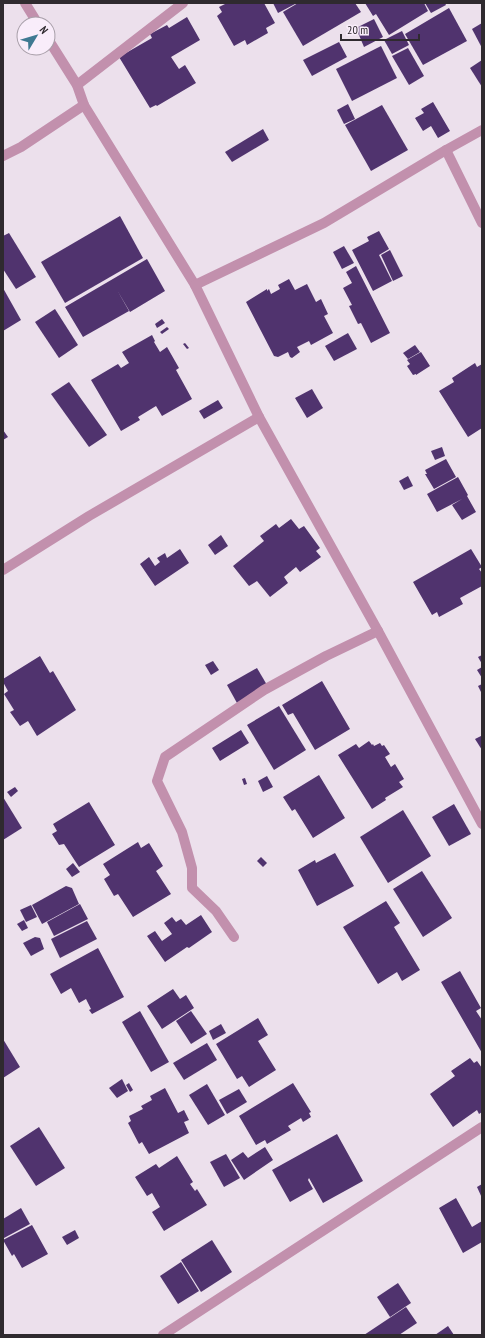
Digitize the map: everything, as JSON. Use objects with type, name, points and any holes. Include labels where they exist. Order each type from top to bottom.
[{"type":"street","points":[[25,3],[33,16]]},
{"type":"street","points":[[77,85],[183,3]]},
{"type":"street","points":[[56,52],[77,85],[84,104],[195,285],[259,417],[378,631],[482,824]]},
{"type":"street","points":[[3,156],[21,147],[84,104]]},
{"type":"street","points":[[195,285],[324,224],[446,150],[482,130]]},
{"type":"street","points":[[446,150],[482,223]]},
{"type":"street","points":[[3,570],[89,516],[259,417]]},
{"type":"street","points":[[234,936],[216,911],[192,888],[192,868],[182,832],[157,781],[165,757],[264,690],[326,656],[378,631]]},
{"type":"street","points":[[163,1335],[482,1128]]},
{"type":"building","points":[[227,3],[264,3],[275,23],[266,28],[268,33],[247,45],[245,40],[234,46],[217,16],[222,12],[219,7]]},
{"type":"building","points":[[273,3],[297,3],[278,13]]},
{"type":"building","points":[[298,3],[355,3],[361,12],[303,46],[283,12]]},
{"type":"building","points":[[365,3],[424,3],[428,11],[389,35],[376,14],[373,16]]},
{"type":"building","points":[[425,3],[445,3],[446,5],[431,13]]},
{"type":"building","points":[[449,8],[467,41],[423,65],[405,34]]},
{"type":"building","points":[[187,17],[200,40],[171,57],[179,69],[185,65],[196,83],[157,106],[156,105],[150,108],[119,57],[152,38],[150,34],[167,25],[169,28]]},
{"type":"building","points":[[374,19],[383,37],[364,47],[356,28]]},
{"type":"building","points":[[482,23],[482,48],[472,29]]},
{"type":"building","points":[[402,31],[409,45],[392,54],[384,40]]},
{"type":"building","points":[[339,42],[347,57],[312,76],[303,60]]},
{"type":"building","points":[[381,46],[397,78],[352,101],[336,69]]},
{"type":"building","points":[[408,48],[424,76],[409,85],[392,56]]},
{"type":"building","points":[[482,60],[482,87],[470,68]]},
{"type":"building","points":[[433,102],[450,131],[438,138],[431,126],[423,131],[415,118],[424,113],[421,109]]},
{"type":"building","points":[[348,104],[355,119],[344,124],[337,110]]},
{"type":"building","points":[[382,105],[408,150],[371,171],[345,125]]},
{"type":"building","points":[[263,129],[269,140],[232,162],[225,152]]},
{"type":"building","points":[[120,216],[143,258],[65,303],[41,262]]},
{"type":"building","points":[[379,231],[389,249],[379,255],[392,281],[373,291],[352,250],[369,241],[367,237]]},
{"type":"building","points":[[9,233],[36,277],[16,289],[3,269],[3,236]]},
{"type":"building","points":[[344,246],[354,263],[342,269],[333,252]]},
{"type":"building","points":[[390,250],[403,276],[393,281],[381,255]]},
{"type":"building","points":[[147,259],[165,291],[130,312],[117,290],[129,311],[83,337],[65,307]]},
{"type":"building","points":[[356,266],[390,333],[371,343],[361,323],[358,324],[349,306],[352,305],[343,288],[352,283],[346,272]]},
{"type":"building","points":[[289,279],[295,290],[307,284],[316,302],[321,299],[328,314],[324,316],[333,333],[311,345],[309,341],[297,347],[300,352],[292,358],[288,352],[278,357],[274,356],[246,302],[267,289],[267,291],[269,289],[271,294],[280,289],[278,285]]},
{"type":"building","points":[[3,288],[21,320],[3,331]]},
{"type":"building","points":[[55,309],[78,345],[59,358],[35,322]]},
{"type":"building","points":[[162,319],[165,323],[157,328],[155,324]]},
{"type":"building","points":[[167,327],[169,329],[162,334],[160,332]]},
{"type":"building","points":[[348,333],[357,349],[334,361],[325,346]]},
{"type":"building","points":[[152,335],[160,352],[167,347],[179,368],[176,370],[192,399],[162,416],[156,406],[138,417],[140,420],[121,431],[91,380],[118,364],[121,368],[129,363],[122,352]]},
{"type":"building","points":[[185,343],[189,348],[187,349],[183,344]]},
{"type":"building","points":[[415,345],[420,352],[408,359],[403,353]]},
{"type":"building","points":[[421,352],[430,366],[416,375],[413,375],[407,366],[410,364],[407,360]]},
{"type":"building","points":[[475,363],[477,367],[482,364],[482,428],[468,437],[439,391],[454,382],[452,378]]},
{"type":"building","points":[[69,382],[107,435],[89,447],[51,394]]},
{"type":"building","points":[[312,389],[323,408],[307,418],[295,398]]},
{"type":"building","points":[[218,400],[223,408],[204,419],[199,411]]},
{"type":"building","points":[[3,430],[8,437],[3,440]]},
{"type":"building","points":[[442,447],[445,456],[435,460],[431,451]]},
{"type":"building","points":[[446,459],[456,477],[434,489],[425,474],[427,474],[425,470]]},
{"type":"building","points":[[408,476],[413,486],[404,490],[399,481]]},
{"type":"building","points":[[458,477],[476,512],[462,520],[452,505],[462,499],[437,512],[427,494]]},
{"type":"building","points":[[291,519],[299,529],[304,526],[320,548],[316,551],[321,557],[300,572],[296,567],[284,577],[288,583],[270,597],[257,581],[249,586],[233,566],[264,541],[260,536],[276,524],[279,528]]},
{"type":"building","points":[[221,535],[228,546],[215,555],[208,545]]},
{"type":"building","points":[[180,549],[189,563],[155,586],[140,564],[149,557],[155,566],[160,562],[157,558],[165,553],[167,558]]},
{"type":"building","points":[[471,549],[482,567],[479,569],[482,573],[482,586],[460,598],[463,604],[439,617],[437,612],[432,615],[413,582]]},
{"type":"building","points":[[482,655],[482,664],[478,657]]},
{"type":"building","points":[[40,656],[50,673],[53,671],[76,710],[37,736],[28,721],[20,726],[10,712],[14,710],[4,694],[8,691],[3,679]]},
{"type":"building","points":[[213,661],[219,670],[211,675],[205,665]]},
{"type":"building","points":[[482,667],[482,678],[477,670]]},
{"type":"building","points":[[257,668],[267,685],[237,703],[227,685]]},
{"type":"building","points":[[322,681],[350,729],[315,750],[293,713],[288,715],[282,705]]},
{"type":"building","points":[[482,684],[482,694],[478,686]]},
{"type":"building","points":[[279,706],[306,750],[274,770],[247,725]]},
{"type":"building","points":[[241,730],[249,743],[220,761],[212,748]]},
{"type":"building","points":[[481,736],[482,738],[482,750],[475,739]]},
{"type":"building","points":[[369,741],[374,746],[380,743],[382,746],[384,745],[390,754],[385,757],[391,767],[395,764],[404,779],[399,782],[403,787],[385,798],[386,800],[372,809],[338,755],[356,744],[359,748]]},
{"type":"building","points":[[319,775],[345,818],[313,838],[295,809],[292,811],[283,797]]},
{"type":"building","points":[[267,776],[273,787],[263,792],[258,781]]},
{"type":"building","points":[[245,778],[247,784],[244,785],[242,779]]},
{"type":"building","points":[[15,787],[18,791],[11,797],[7,792]]},
{"type":"building","points":[[3,797],[22,828],[3,840]]},
{"type":"building","points":[[89,802],[115,845],[79,867],[64,844],[59,845],[52,834],[57,831],[53,824]]},
{"type":"building","points":[[454,804],[471,834],[449,846],[432,817]]},
{"type":"building","points":[[403,810],[431,856],[388,883],[360,837]]},
{"type":"building","points":[[138,842],[141,848],[149,843],[163,866],[156,871],[171,894],[133,917],[118,894],[114,896],[104,879],[110,875],[103,864]]},
{"type":"building","points":[[335,853],[354,886],[317,906],[298,870],[315,860],[316,863]]},
{"type":"building","points":[[261,857],[267,863],[263,867],[257,861]]},
{"type":"building","points":[[73,863],[80,872],[72,877],[66,869]]},
{"type":"building","points":[[422,871],[452,918],[423,937],[393,889]]},
{"type":"building","points":[[66,886],[72,888],[79,904],[42,924],[32,905]]},
{"type":"building","points":[[386,901],[400,923],[394,927],[420,970],[402,981],[397,972],[378,984],[343,927]]},
{"type":"building","points":[[80,904],[88,919],[54,936],[47,922]]},
{"type":"building","points":[[31,905],[37,917],[26,922],[20,910]]},
{"type":"building","points":[[201,915],[212,932],[165,962],[147,936],[155,931],[162,941],[172,934],[164,923],[172,917],[176,922],[181,919],[186,925]]},
{"type":"building","points":[[24,920],[28,928],[22,931],[17,924]]},
{"type":"building","points":[[87,921],[97,939],[60,958],[51,939]]},
{"type":"building","points":[[35,937],[40,938],[44,949],[31,956],[23,943]]},
{"type":"building","points":[[98,948],[124,997],[92,1014],[89,1010],[91,1009],[86,999],[79,1003],[71,988],[61,994],[50,974]]},
{"type":"building","points":[[460,971],[481,1008],[476,1011],[482,1020],[482,1053],[441,982]]},
{"type":"building","points":[[173,989],[180,999],[186,995],[194,1008],[162,1029],[147,1006]]},
{"type":"building","points":[[140,1011],[169,1062],[151,1072],[122,1022]]},
{"type":"building","points":[[191,1011],[207,1034],[191,1044],[176,1021]]},
{"type":"building","points":[[258,1018],[268,1035],[258,1041],[276,1070],[249,1087],[242,1076],[237,1079],[216,1044]]},
{"type":"building","points":[[221,1024],[226,1033],[213,1040],[209,1031]]},
{"type":"building","points":[[3,1039],[20,1067],[3,1078]]},
{"type":"building","points":[[207,1043],[217,1060],[184,1080],[173,1063]]},
{"type":"building","points":[[470,1058],[474,1063],[477,1061],[482,1068],[482,1112],[479,1114],[477,1110],[453,1127],[430,1094],[455,1076],[451,1071]]},
{"type":"building","points":[[122,1079],[128,1091],[117,1098],[109,1088]]},
{"type":"building","points":[[129,1083],[133,1090],[130,1092],[126,1085]]},
{"type":"building","points":[[293,1083],[311,1112],[309,1113],[311,1117],[303,1122],[301,1118],[288,1126],[291,1130],[267,1144],[265,1140],[256,1145],[239,1116]]},
{"type":"building","points":[[207,1084],[225,1115],[208,1125],[189,1095]]},
{"type":"building","points":[[165,1088],[178,1113],[184,1110],[189,1120],[184,1122],[189,1133],[149,1154],[142,1142],[139,1144],[128,1123],[131,1121],[129,1116],[143,1109],[141,1106],[152,1100],[150,1096]]},
{"type":"building","points":[[239,1089],[247,1102],[227,1114],[219,1100]]},
{"type":"building","points":[[39,1127],[65,1168],[36,1186],[10,1146]]},
{"type":"building","points":[[337,1134],[363,1181],[323,1203],[309,1178],[308,1180],[313,1189],[290,1202],[272,1170]]},
{"type":"building","points":[[265,1147],[273,1160],[244,1180],[231,1160],[243,1152],[248,1158]]},
{"type":"building","points":[[226,1154],[240,1178],[224,1187],[210,1162]]},
{"type":"building","points":[[177,1156],[193,1182],[190,1184],[195,1191],[197,1189],[207,1205],[164,1231],[152,1212],[160,1207],[152,1193],[147,1196],[135,1177],[156,1164],[159,1168]]},
{"type":"building","points":[[482,1184],[482,1198],[477,1187]]},
{"type":"building","points":[[456,1198],[472,1227],[482,1221],[482,1242],[463,1253],[439,1208]]},
{"type":"building","points":[[21,1208],[30,1224],[4,1238],[3,1219]]},
{"type":"building","points":[[32,1225],[48,1254],[22,1268],[14,1254],[12,1256],[3,1240]]},
{"type":"building","points":[[75,1230],[79,1238],[67,1245],[62,1237]]},
{"type":"building","points":[[212,1240],[232,1272],[201,1292],[181,1260]]},
{"type":"building","points":[[181,1262],[199,1291],[178,1304],[160,1276]]},
{"type":"building","points":[[398,1283],[411,1303],[390,1317],[377,1297]]},
{"type":"building","points":[[406,1307],[417,1323],[399,1335],[364,1335]]},
{"type":"building","points":[[448,1326],[454,1335],[435,1335]]}]
